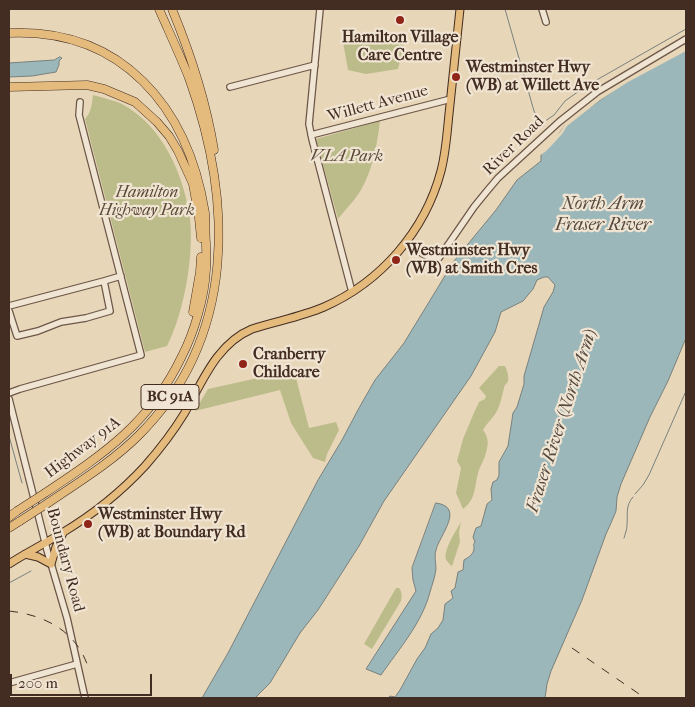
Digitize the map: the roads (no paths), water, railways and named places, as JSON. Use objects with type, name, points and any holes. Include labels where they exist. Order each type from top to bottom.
[{"type":"highway","name":"Highway 91A","points":[[9,528],[110,460],[156,417],[175,391],[190,364],[212,305],[219,255],[215,185],[205,131],[188,78],[159,9]]},
{"type":"highway","points":[[172,9],[183,34],[197,76],[207,115],[216,169],[215,185]]},
{"type":"highway","name":"Highway 91A","points":[[9,33],[41,34],[91,46],[114,58],[135,73],[154,91],[181,134],[195,168],[205,214],[206,270],[201,300],[183,356],[157,399],[140,421],[110,448],[84,467],[9,516]]},
{"type":"highway","points":[[9,87],[87,85],[104,89],[135,102],[158,122],[169,136],[193,184],[201,240],[199,281],[183,356]]},
{"type":"main road","points":[[9,564],[63,533],[111,499],[145,466],[177,424],[214,362],[227,346],[240,335],[252,329],[319,309],[334,302],[352,292],[394,258],[430,203],[445,156],[460,9]]},
{"type":"main road","points":[[25,554],[38,557],[51,564],[63,533]]},
{"type":"street","points":[[320,9],[309,121],[352,292]]},
{"type":"street","points":[[542,9],[546,22]]},
{"type":"street","name":"River Road","points":[[406,242],[431,258],[439,258],[474,207],[498,178],[559,122],[597,92],[686,39]]},
{"type":"street","points":[[230,87],[315,66]]},
{"type":"street","name":"Willett Avenue","points":[[311,135],[451,99]]},
{"type":"street","points":[[11,392],[141,355],[79,115],[80,102]]},
{"type":"street","points":[[9,306],[121,276]]},
{"type":"street","points":[[9,311],[17,336],[38,331],[61,322],[102,314],[110,311],[104,282]]},
{"type":"street","name":"Boundary Road","points":[[9,399],[11,413],[66,618],[85,698]]},
{"type":"street","points":[[9,683],[77,664]]},
{"type":"water","name":"North Arm Fraser River","points":[[686,48],[686,338],[621,484],[617,497],[616,511],[582,600],[551,671],[545,698],[388,698],[390,696],[395,697],[400,690],[425,648],[431,634],[443,620],[445,604],[453,598],[451,591],[455,588],[458,572],[463,570],[464,560],[473,552],[475,542],[473,537],[476,528],[481,526],[487,504],[492,500],[491,489],[493,482],[497,480],[499,475],[499,462],[508,446],[513,413],[517,407],[524,384],[524,376],[544,307],[555,285],[548,277],[537,280],[533,289],[523,301],[501,312],[495,332],[471,376],[384,501],[359,546],[318,610],[300,633],[270,683],[255,698],[202,698],[228,653],[318,480],[375,380],[404,343],[454,261],[496,210],[517,180],[541,161],[541,152],[551,144],[566,124],[633,77]]},
{"type":"water","points":[[62,58],[59,61],[56,72],[9,77],[9,63],[54,60]]},
{"type":"water","points":[[436,503],[445,506],[449,510],[450,516],[436,550],[436,569],[430,592],[416,625],[381,675],[366,669],[416,591],[412,568]]},
{"type":"waterway","points":[[505,9],[534,111],[543,126]]},
{"type":"waterway","points":[[541,124],[554,115],[565,101],[586,86],[686,29]]},
{"type":"waterway","points":[[635,494],[649,475],[686,391]]},
{"type":"waterway","points":[[9,436],[22,483]]},
{"type":"waterway","points":[[624,538],[627,527],[628,507],[633,497]]},
{"type":"waterway","points":[[9,583],[31,571]]},
{"type":"railway","points":[[9,611],[23,613],[48,621],[59,628],[77,645],[89,670]]},
{"type":"railway","points":[[572,648],[645,698]]},
{"type":"place","name":"Hamilton Village Care Centre","points":[[400,20]]},
{"type":"place","name":"Westminster Hwy (WB) at Willett Ave","points":[[456,77]]},
{"type":"place","name":"Westminster Hwy (WB) at Smith Cres","points":[[396,260]]},
{"type":"place","name":"Cranberry Childcare","points":[[243,364]]},
{"type":"place","name":"Westminster Hwy (WB) at Boundary Rd","points":[[88,524]]},
{"type":"park label","name":"VLA Park","points":[[347,157]]},
{"type":"park label","name":"Hamilton Highway Park","points":[[147,202]]},
{"type":"water label","name":"Fraser River (North Arm)","points":[[562,421]]}]
